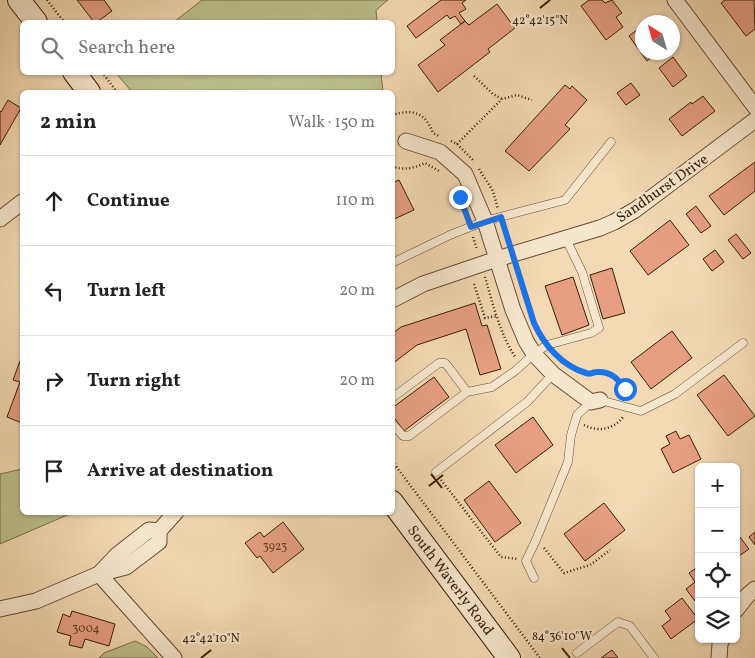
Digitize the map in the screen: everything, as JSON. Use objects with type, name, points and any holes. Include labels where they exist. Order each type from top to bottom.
[{"type":"main road","points":[[20,0],[35,20]]},
{"type":"main road","points":[[76,75],[88,90]]},
{"type":"main road","name":"South Waverly Road","points":[[395,506],[509,658]]},
{"type":"street","points":[[675,0],[755,107]]},
{"type":"street","name":"Sandhurst Drive","points":[[395,298],[422,284],[600,228],[628,214],[755,120]]},
{"type":"street","points":[[406,141],[440,152],[465,174],[486,221],[513,310],[526,341],[534,354],[553,374],[595,401]]},
{"type":"street","points":[[0,219],[20,204]]},
{"type":"street","points":[[0,609],[36,601],[99,574],[117,555],[159,542],[159,531],[173,515]]},
{"type":"street","points":[[99,574],[174,658]]},
{"type":"street","points":[[740,605],[755,590]]},
{"type":"street","points":[[719,658],[720,643]]},
{"type":"lane","points":[[395,262],[450,235],[486,221],[566,200],[611,142]]},
{"type":"lane","points":[[395,427],[402,436],[409,436],[467,392],[492,387],[547,345],[590,333],[599,328],[582,272],[566,239]]},
{"type":"lane","points":[[534,578],[526,561],[568,462],[571,435],[576,417],[595,401],[641,411],[675,394],[742,343]]},
{"type":"lane","points":[[395,396],[439,364],[445,363],[467,392]]},
{"type":"lane","points":[[436,472],[527,402],[553,374]]},
{"type":"lane","points":[[577,653],[618,622],[630,626],[654,658]]},
{"type":"path","points":[[47,0],[62,20]]},
{"type":"path","points":[[104,75],[116,90]]},
{"type":"path","points":[[474,76],[492,94],[502,99]]},
{"type":"path","points":[[457,144],[502,99],[518,95],[532,100]]},
{"type":"path","points":[[395,114],[406,111],[420,114],[429,122],[434,133],[441,137]]},
{"type":"path","points":[[449,140],[457,144],[470,157],[484,175],[493,191],[532,315]]},
{"type":"path","points":[[395,167],[404,169],[415,168],[425,163],[440,172]]},
{"type":"path","points":[[471,227],[497,316],[511,351],[522,365]]},
{"type":"path","points":[[474,284],[485,318],[497,316]]},
{"type":"path","points":[[547,345],[570,365],[588,374],[598,372],[609,373],[619,379],[625,389],[628,400],[626,412],[614,427],[592,430],[582,424],[576,417]]},
{"type":"path","points":[[395,465],[540,658]]},
{"type":"path","points":[[436,472],[501,557],[526,561],[543,546],[564,573],[590,565],[610,550]]},
{"type":"green space","points":[[202,0],[388,0],[376,10],[377,20],[177,20]]},
{"type":"green space","points":[[118,75],[381,75],[383,90],[130,90]]},
{"type":"green space","points":[[20,469],[20,515],[67,515],[0,544],[0,474]]},
{"type":"green space","points":[[135,641],[147,647],[158,658],[99,658],[104,653]]},
{"type":"building","points":[[77,0],[104,0],[112,11],[100,20],[92,20]]},
{"type":"building","points":[[441,0],[466,0],[462,3],[466,9],[459,13],[465,21],[461,24],[455,16],[450,19],[447,15],[416,38],[407,26]]},
{"type":"building","points":[[589,0],[602,0],[605,3],[612,0],[622,13],[616,17],[623,27],[606,40],[581,6]]},
{"type":"building","points":[[725,0],[754,0],[755,29],[746,36],[721,3]]},
{"type":"building","points":[[497,4],[515,28],[488,49],[490,52],[438,92],[418,65],[445,45],[440,40],[465,21],[469,25]]},
{"type":"building","points":[[635,31],[635,44],[629,36]]},
{"type":"building","points":[[669,60],[675,60],[687,76],[673,87],[659,68]]},
{"type":"building","points":[[631,83],[640,95],[626,105],[617,93]]},
{"type":"building","points":[[565,85],[570,89],[572,86],[587,100],[565,125],[570,129],[529,171],[505,151]]},
{"type":"building","points":[[703,96],[715,111],[682,136],[669,119],[691,102],[692,104]]},
{"type":"building","points":[[8,100],[20,107],[0,145],[0,111]]},
{"type":"building","points":[[755,162],[755,191],[724,215],[709,196]]},
{"type":"building","points":[[399,180],[414,210],[395,219],[395,182]]},
{"type":"building","points":[[696,206],[711,226],[701,233],[686,214]]},
{"type":"building","points":[[670,220],[689,245],[648,275],[630,251]]},
{"type":"building","points":[[736,234],[751,253],[743,259],[728,240]]},
{"type":"building","points":[[715,250],[724,262],[712,271],[703,259]]},
{"type":"building","points":[[612,268],[625,313],[603,319],[590,275]]},
{"type":"building","points":[[573,277],[589,325],[562,335],[545,286]]},
{"type":"building","points":[[475,303],[482,326],[487,325],[501,369],[480,375],[466,329],[417,345],[395,362],[395,332],[401,327]]},
{"type":"building","points":[[672,331],[692,358],[651,389],[631,362]]},
{"type":"building","points":[[20,361],[20,382],[13,380]]},
{"type":"building","points":[[724,375],[755,416],[728,436],[697,395]]},
{"type":"building","points":[[434,377],[449,397],[404,431],[395,419],[395,406]]},
{"type":"building","points":[[20,382],[20,422],[7,417]]},
{"type":"building","points":[[533,417],[553,445],[516,473],[495,445]]},
{"type":"building","points":[[676,431],[680,439],[689,435],[701,459],[673,473],[661,449],[670,444],[666,436]]},
{"type":"building","points":[[489,481],[521,523],[495,542],[464,500]]},
{"type":"building","points":[[604,503],[625,530],[585,561],[564,534]]},
{"type":"building","points":[[283,522],[304,549],[273,573],[260,556],[257,558],[245,543],[260,532],[264,537]]},
{"type":"building","points":[[755,532],[755,545],[749,537]]},
{"type":"building","points":[[740,537],[749,549],[740,555]]},
{"type":"building","points":[[695,569],[695,582],[689,573]]},
{"type":"building","points":[[695,582],[695,601],[686,589]]},
{"type":"building","points":[[682,598],[695,615],[695,621],[671,639],[662,626],[671,619],[665,611]]},
{"type":"building","points":[[72,611],[115,624],[109,646],[85,639],[82,648],[69,645],[71,636],[57,632],[63,614],[70,617]]},
{"type":"building","points":[[612,650],[618,658],[601,658]]},
{"type":"route","points":[[460,197],[471,227],[501,217],[534,323],[542,339],[554,353],[570,365],[588,374],[598,372],[609,373],[619,379],[625,389]]}]
